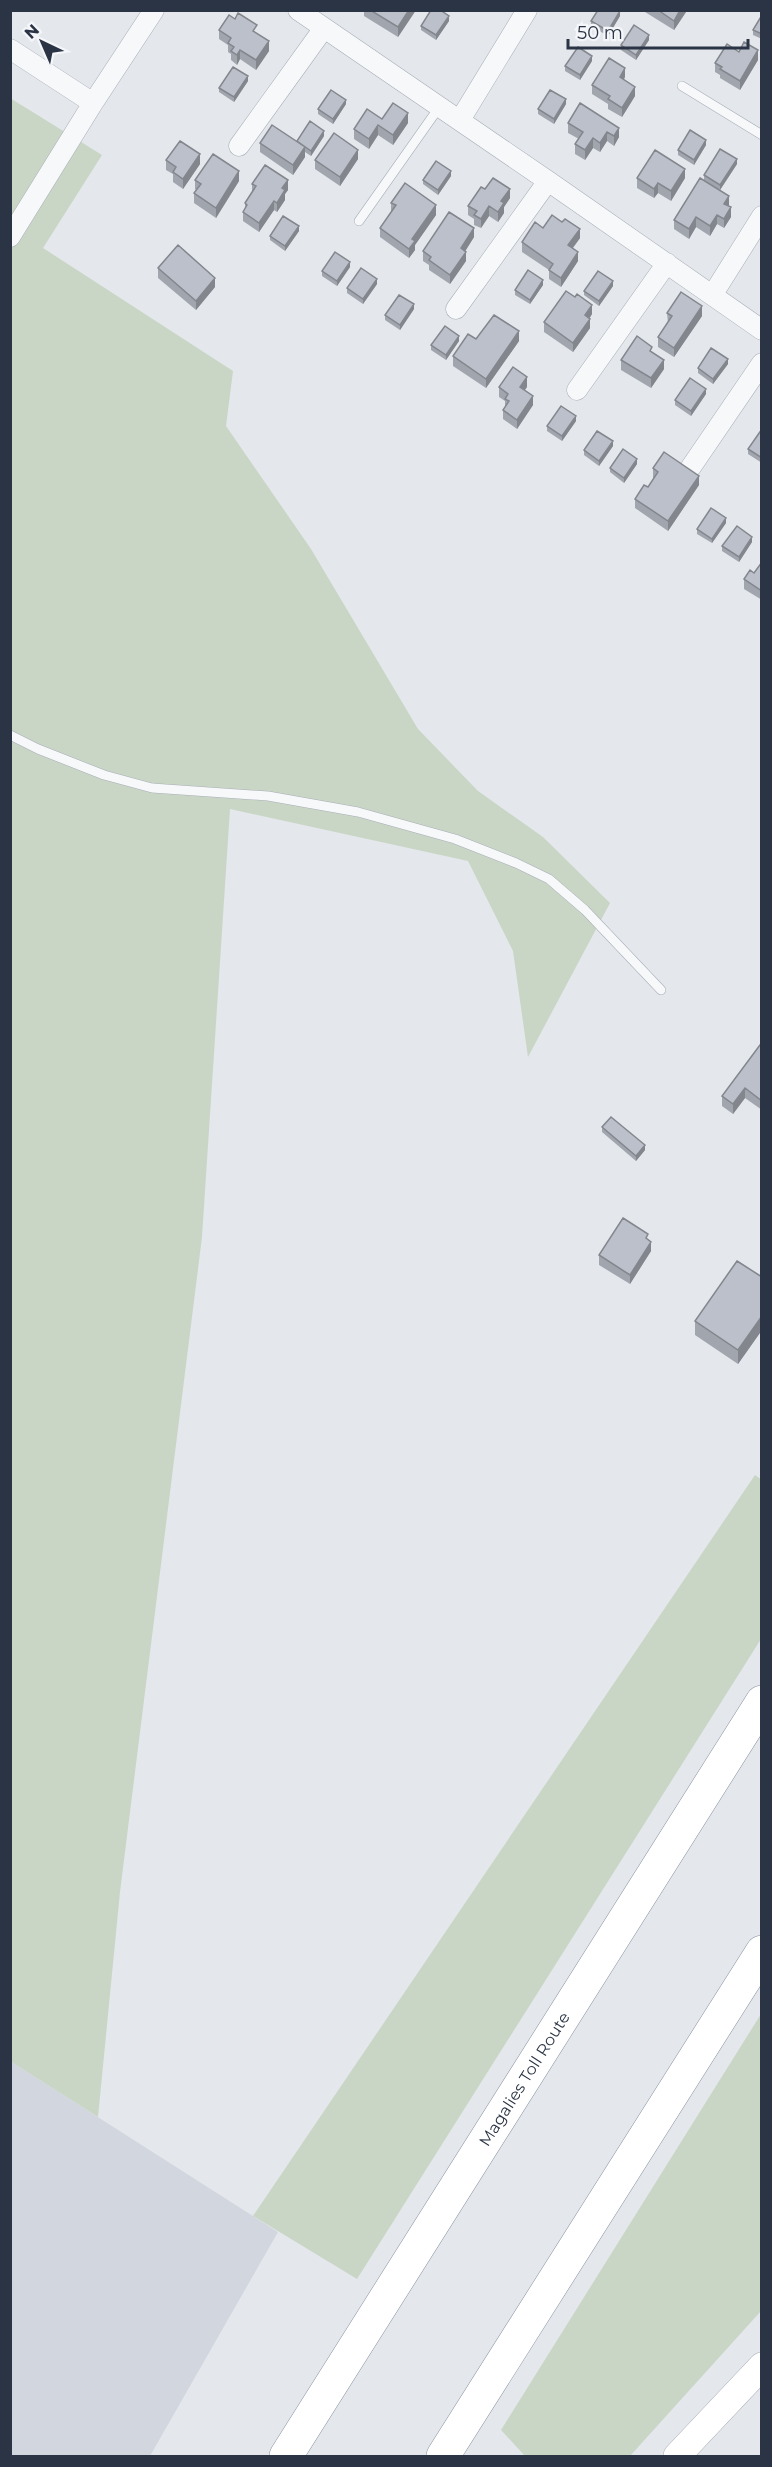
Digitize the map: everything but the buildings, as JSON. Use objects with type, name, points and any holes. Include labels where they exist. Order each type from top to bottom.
[{"type":"highway","name":"Magalies Toll Route","points":[[286,2457],[762,1702]]},
{"type":"highway","points":[[442,2457],[762,1952]]},
{"type":"main road","points":[[677,2457],[762,2366]]},
{"type":"street","points":[[10,237],[154,10]]},
{"type":"street","points":[[298,10],[548,180],[762,330]]},
{"type":"street","points":[[460,120],[528,10]]},
{"type":"street","points":[[239,146],[324,28]]},
{"type":"street","points":[[10,49],[93,103]]},
{"type":"street","points":[[456,309],[548,180]]},
{"type":"street","points":[[713,294],[762,216]]},
{"type":"street","points":[[577,390],[667,263]]},
{"type":"street","points":[[691,467],[762,363]]},
{"type":"lane","points":[[682,86],[762,135]]},
{"type":"lane","points":[[359,220],[440,106]]},
{"type":"lane","points":[[10,735],[38,749],[104,775],[152,788],[268,796],[358,812],[455,838],[549,879],[585,910],[661,990]]},
{"type":"shaded area","points":[[10,2061],[278,2232],[150,2456],[11,2456]]},
{"type":"green space","points":[[10,98],[102,155],[43,248],[233,371],[226,426],[311,549],[418,729],[478,791],[543,837],[610,903],[528,1057],[513,951],[468,861],[230,809],[202,1237],[120,1892],[98,2117],[10,2061]]},
{"type":"green space","points":[[755,1475],[762,1480],[761,1639],[357,2279],[253,2216]]},
{"type":"green space","points":[[761,2014],[761,2311],[630,2456],[525,2456],[501,2430]]}]
